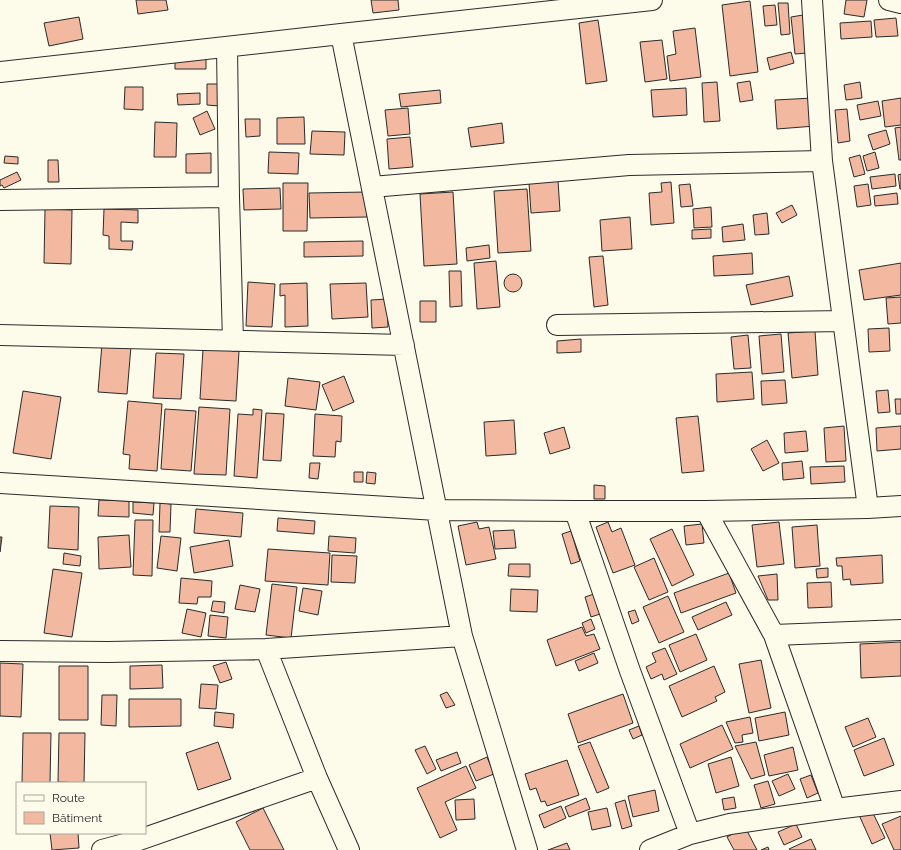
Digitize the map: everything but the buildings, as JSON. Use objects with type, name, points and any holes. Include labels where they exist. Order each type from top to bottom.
[{"type":"street","points":[[0,72],[341,34],[507,8],[652,0]]},
{"type":"street","points":[[812,0],[822,161],[868,508]]},
{"type":"street","points":[[889,0],[901,3]]},
{"type":"street","points":[[341,34],[462,636],[527,850]]},
{"type":"street","points":[[227,47],[228,197],[233,341]]},
{"type":"street","points":[[372,187],[628,164],[822,161]]},
{"type":"street","points":[[0,200],[228,197]]},
{"type":"street","points":[[558,326],[843,321]]},
{"type":"street","points":[[0,335],[404,345]]},
{"type":"street","points":[[0,483],[437,510],[706,511],[901,506]]},
{"type":"street","points":[[575,511],[630,671],[690,834]]},
{"type":"street","points":[[706,511],[774,635],[835,809]]},
{"type":"street","points":[[774,635],[901,630]]},
{"type":"street","points":[[0,651],[108,652],[266,649],[462,636]]},
{"type":"street","points":[[266,649],[349,850]]},
{"type":"street","points":[[102,850],[139,840],[318,778]]},
{"type":"street","points":[[650,850],[690,834],[730,824],[901,801]]}]
